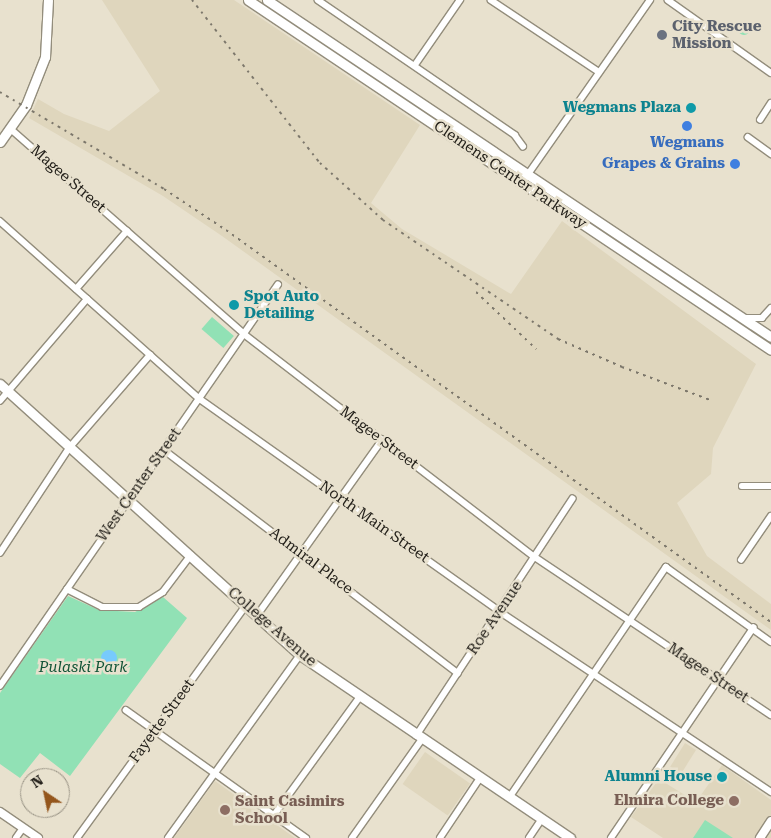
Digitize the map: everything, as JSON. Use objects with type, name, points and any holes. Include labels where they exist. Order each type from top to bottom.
[{"type":"main road","points":[[0,142],[11,129],[26,105],[46,57],[48,0]]},
{"type":"main road","name":"Clemens Center Parkway","points":[[248,0],[771,350]]},
{"type":"main road","name":"Clemens Center Parkway","points":[[267,0],[771,337]]},
{"type":"main road","name":"College Avenue","points":[[0,384],[258,614],[300,654],[359,698],[570,838]]},
{"type":"street","points":[[318,0],[515,135],[523,146]]},
{"type":"street","points":[[415,65],[460,0]]},
{"type":"street","points":[[490,0],[599,72]]},
{"type":"street","points":[[522,183],[529,176],[650,0]]},
{"type":"street","points":[[668,0],[771,73]]},
{"type":"street","points":[[760,120],[771,103]]},
{"type":"street","name":"Magee Street","points":[[11,129],[244,334],[535,557],[771,715]]},
{"type":"street","points":[[748,137],[771,154]]},
{"type":"street","name":"North Main Street","points":[[0,222],[200,399],[499,611],[771,792]]},
{"type":"street","points":[[76,290],[127,231]]},
{"type":"street","name":"West Center Street","points":[[0,686],[278,284]]},
{"type":"street","points":[[0,400],[87,299]]},
{"type":"street","points":[[742,318],[757,320],[771,308]]},
{"type":"street","points":[[0,553],[70,447],[150,355]]},
{"type":"street","points":[[258,614],[382,440]]},
{"type":"street","name":"Admiral Place","points":[[164,450],[458,673]]},
{"type":"street","points":[[742,486],[771,486]]},
{"type":"street","name":"Roe Avenue","points":[[352,838],[419,738],[458,673],[572,499]]},
{"type":"street","points":[[741,560],[771,516]]},
{"type":"street","points":[[67,589],[102,607],[139,607],[163,592],[191,555]]},
{"type":"street","points":[[510,798],[666,567],[771,642]]},
{"type":"street","name":"Fayette Street","points":[[77,838],[246,605]]},
{"type":"street","points":[[611,838],[753,628]]},
{"type":"street","points":[[168,838],[300,654]]},
{"type":"street","points":[[274,815],[359,698]]},
{"type":"street","points":[[126,710],[306,838]]},
{"type":"street","points":[[440,838],[480,778]]},
{"type":"street","points":[[0,812],[38,838]]},
{"type":"street","points":[[529,838],[542,819]]},
{"type":"street","points":[[760,838],[771,822]]},
{"type":"street","points":[[16,838],[23,828]]},
{"type":"shaded area","points":[[102,0],[234,0],[420,125],[371,203],[402,229],[511,294],[562,221],[756,364],[713,448],[711,474],[677,503],[707,556],[771,604],[771,630],[222,236],[163,196],[29,118],[38,99],[64,114],[109,131],[160,91]]},
{"type":"shaded area","name":"Elmira College","points":[[685,743],[696,750],[681,774],[670,767]]},
{"type":"shaded area","points":[[425,752],[470,784],[448,815],[403,784]]},
{"type":"shaded area","name":"Elmira College","points":[[722,765],[771,800],[771,838],[663,838],[631,817],[659,779],[696,802]]},
{"type":"shaded area","name":"Saint Casimirs School","points":[[215,781],[295,838],[174,838]]},
{"type":"green space","points":[[744,23],[750,29],[744,35],[738,29]]},
{"type":"green space","points":[[212,317],[234,336],[223,348],[202,329]]},
{"type":"green space","name":"Pulaski Park","points":[[68,596],[99,610],[135,612],[163,597],[187,618],[70,776],[70,768],[60,768],[40,753],[28,768],[20,768],[20,778],[0,764],[0,693]]},
{"type":"green space","points":[[705,820],[733,838],[693,838]]},
{"type":"water","points":[[106,650],[112,650],[117,655],[115,664],[106,666],[101,661],[101,655]]},
{"type":"railway","points":[[192,0],[320,163],[383,220],[558,339],[622,367],[713,401]]},
{"type":"railway","points":[[0,92],[164,189],[226,230],[771,622]]},
{"type":"railway","points":[[476,292],[536,349]]},
{"type":"place","name":"City Rescue Mission","points":[[662,35]]},
{"type":"place","name":"Wegmans Plaza","points":[[691,108]]},
{"type":"place","name":"Wegmans","points":[[687,126]]},
{"type":"place","name":"Grapes & Grains","points":[[735,164]]},
{"type":"place","name":"Spot Auto Detailing","points":[[234,305]]},
{"type":"place","name":"Alumni House","points":[[722,777]]},
{"type":"place","name":"Elmira College","points":[[734,801]]},
{"type":"place","name":"Saint Casimirs School","points":[[225,810]]}]
